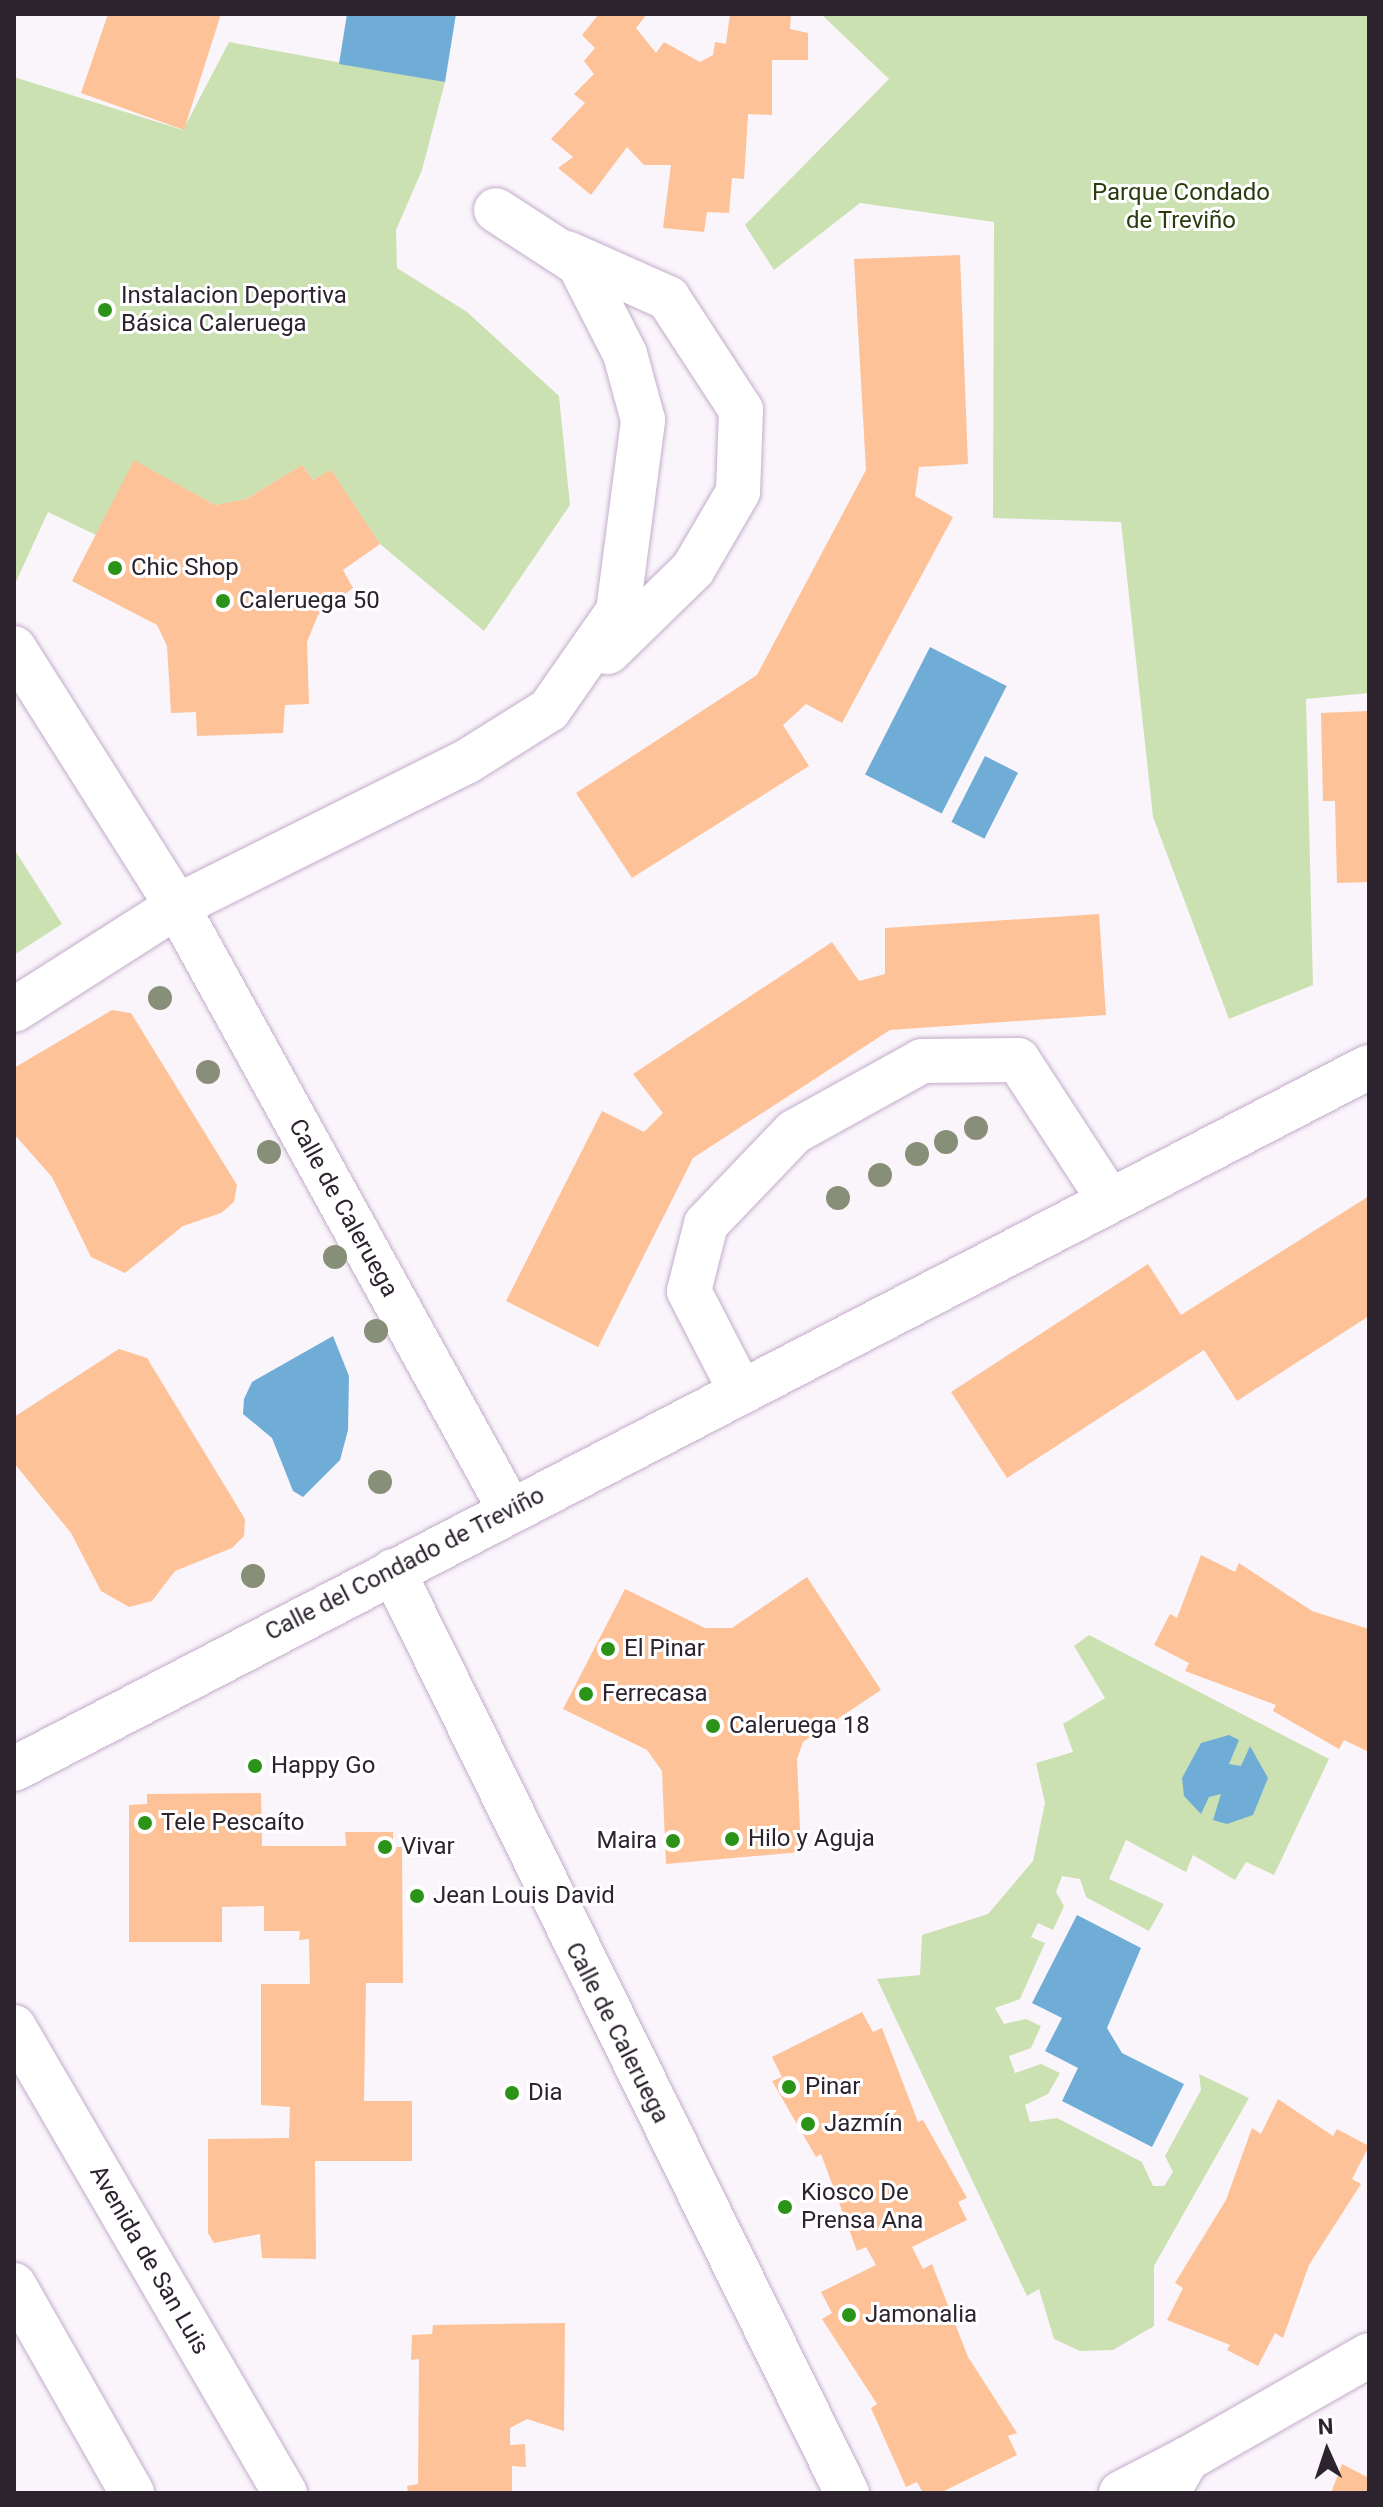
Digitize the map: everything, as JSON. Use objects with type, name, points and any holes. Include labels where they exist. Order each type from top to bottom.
[{"type":"street","points":[[496,210],[579,264],[625,354],[643,420],[618,611],[549,710]]},
{"type":"street","points":[[14,1010],[177,906],[466,762],[549,710],[693,569],[738,492],[741,410],[668,298],[554,247]]},
{"type":"street","name":"Calle de Caleruega","points":[[14,648],[177,906],[510,1510]]},
{"type":"street","points":[[740,1390],[689,1291],[706,1224],[794,1132],[922,1061],[1018,1060],[1110,1201]]},
{"type":"street","name":"Calle del Condado de Treviño","points":[[14,1769],[68,1736],[1369,1067]]},
{"type":"street","name":"Calle de Caleruega","points":[[393,1571],[847,2493]]},
{"type":"street","name":"Calle del Condado de Treviño","points":[[14,1745],[68,1736]]},
{"type":"street","name":"Avenida de San Luis","points":[[14,2027],[285,2493]]},
{"type":"street","points":[[14,2285],[132,2493]]},
{"type":"street","points":[[1121,2493],[1177,2476],[1369,2355]]},
{"type":"green space","name":"Parque Condado de Treviño","points":[[821,14],[1369,14],[1369,693],[1306,699],[1313,985],[1229,1019],[1153,817],[1121,522],[993,518],[994,222],[860,203],[774,270],[745,225],[889,79]]},
{"type":"green space","points":[[229,42],[445,82],[422,170],[396,230],[397,268],[467,312],[559,396],[570,505],[484,631],[380,544],[331,471],[313,480],[302,465],[246,499],[215,505],[134,461],[96,535],[48,512],[14,586],[14,77],[183,130]]},
{"type":"green space","points":[[14,849],[62,924],[14,955]]},
{"type":"green space","points":[[1089,1635],[1329,1759],[1274,1875],[1246,1862],[1235,1880],[1193,1855],[1186,1872],[1126,1840],[1109,1879],[1164,1904],[1149,1931],[1086,1897],[1080,1879],[1062,1876],[1056,1892],[1064,1906],[1053,1930],[1038,1923],[1031,1937],[1045,1943],[1020,1999],[995,2008],[1004,2024],[1026,2019],[1041,2026],[1031,2048],[1009,2056],[1015,2073],[1041,2064],[1060,2073],[1048,2094],[1025,2105],[1030,2122],[1057,2118],[1142,2162],[1153,2186],[1164,2186],[1173,2172],[1165,2156],[1201,2090],[1199,2074],[1249,2098],[1154,2266],[1154,2326],[1113,2350],[1080,2351],[1054,2339],[1039,2289],[1027,2296],[877,1979],[920,1975],[922,1935],[988,1914],[1033,1861],[1045,1803],[1036,1763],[1073,1752],[1063,1724],[1105,1698],[1074,1646]]},
{"type":"water","points":[[347,14],[456,14],[445,82],[339,64]]},
{"type":"water","points":[[930,647],[1007,686],[942,813],[865,774]]},
{"type":"water","points":[[985,756],[1018,773],[984,839],[951,822]]},
{"type":"water","points":[[333,1336],[349,1376],[348,1430],[340,1460],[303,1497],[293,1491],[272,1438],[243,1414],[244,1399],[252,1382]]},
{"type":"water","points":[[1229,1735],[1239,1740],[1229,1764],[1241,1766],[1250,1746],[1268,1778],[1253,1815],[1227,1824],[1213,1820],[1221,1794],[1209,1797],[1201,1814],[1184,1796],[1182,1778],[1201,1743]]},
{"type":"water","points":[[1077,1915],[1141,1948],[1107,2028],[1122,2053],[1184,2084],[1152,2147],[1062,2101],[1078,2068],[1045,2051],[1062,2018],[1032,2003]]},
{"type":"building","points":[[108,14],[221,14],[184,130],[81,93]]},
{"type":"building","points":[[599,14],[647,14],[636,28],[656,53],[664,42],[700,62],[713,55],[715,42],[726,44],[730,14],[791,14],[790,29],[808,33],[808,60],[772,60],[772,115],[748,114],[744,179],[732,178],[729,213],[707,212],[704,232],[663,228],[671,165],[644,165],[627,147],[591,195],[558,168],[573,157],[551,139],[585,103],[574,94],[594,74],[584,61],[595,48],[582,35]]},
{"type":"building","points":[[960,255],[968,464],[919,467],[915,496],[953,517],[842,723],[806,704],[783,725],[809,766],[632,878],[576,793],[757,675],[866,470],[854,259]]},
{"type":"building","name":"Caleruega 50","points":[[134,460],[215,505],[246,499],[302,465],[313,480],[331,470],[380,544],[343,570],[353,588],[318,615],[307,642],[309,704],[285,705],[283,733],[197,736],[196,712],[171,713],[167,646],[157,625],[72,581]]},
{"type":"building","points":[[1369,711],[1369,882],[1337,883],[1335,801],[1323,801],[1321,713]]},
{"type":"building","points":[[1099,914],[1106,1015],[890,1030],[693,1158],[598,1347],[506,1301],[602,1111],[644,1132],[663,1113],[633,1074],[832,942],[859,981],[885,974],[885,928]]},
{"type":"building","points":[[112,1010],[131,1013],[237,1185],[234,1202],[221,1213],[183,1226],[125,1273],[91,1257],[52,1177],[14,1134],[14,1068]]},
{"type":"building","points":[[1369,1196],[1369,1316],[1237,1401],[1204,1350],[1007,1478],[951,1392],[1148,1264],[1181,1315]]},
{"type":"building","points":[[119,1349],[147,1358],[245,1519],[244,1536],[232,1548],[175,1571],[152,1601],[129,1607],[101,1591],[71,1533],[14,1463],[14,1417]]},
{"type":"building","points":[[1201,1555],[1235,1572],[1239,1563],[1312,1611],[1369,1629],[1369,1752],[1344,1740],[1339,1749],[1273,1711],[1276,1705],[1185,1671],[1189,1663],[1154,1645],[1170,1614],[1177,1618]]},
{"type":"building","name":"Caleruega 18","points":[[807,1577],[881,1690],[803,1742],[797,1759],[801,1852],[666,1864],[662,1771],[647,1750],[563,1709],[625,1589],[705,1628],[732,1628]]},
{"type":"building","points":[[261,1793],[262,1846],[346,1846],[345,1832],[393,1832],[393,1847],[402,1847],[403,1983],[366,1983],[364,2101],[412,2101],[412,2161],[315,2161],[316,2259],[262,2258],[260,2234],[214,2243],[208,2233],[208,2139],[289,2138],[290,2107],[261,2105],[261,1984],[310,1984],[309,1939],[299,1940],[300,1931],[264,1931],[264,1906],[222,1907],[222,1942],[129,1942],[129,1805],[147,1804],[147,1794]]},
{"type":"building","points":[[862,2012],[873,2032],[882,2028],[918,2122],[923,2120],[967,2198],[958,2202],[967,2220],[912,2247],[923,2269],[932,2264],[968,2357],[1017,2433],[1008,2436],[1017,2455],[940,2493],[923,2493],[917,2482],[906,2487],[871,2408],[877,2404],[822,2319],[832,2313],[821,2292],[876,2265],[866,2247],[857,2251],[821,2154],[816,2157],[772,2081],[782,2077],[772,2057]]},
{"type":"building","points":[[1278,2099],[1333,2136],[1337,2129],[1369,2146],[1352,2179],[1361,2184],[1309,2265],[1283,2338],[1275,2333],[1258,2366],[1227,2350],[1230,2345],[1167,2320],[1183,2288],[1175,2283],[1226,2200],[1252,2128],[1261,2134]]},
{"type":"building","points":[[565,2323],[564,2431],[527,2419],[510,2428],[510,2445],[525,2444],[526,2467],[512,2466],[512,2493],[408,2493],[407,2486],[418,2484],[419,2359],[411,2360],[412,2335],[432,2334],[433,2325]]},
{"type":"building","points":[[1342,2464],[1369,2478],[1369,2493],[1331,2493]]},
{"type":"place","name":"Instalacion Deportiva Básica Caleruega","points":[[105,310]]},
{"type":"place","name":"Chic Shop","points":[[115,568]]},
{"type":"place","name":"Caleruega 50","points":[[223,601]]},
{"type":"place","name":"El Pinar","points":[[608,1649]]},
{"type":"place","name":"Ferrecasa","points":[[586,1694]]},
{"type":"place","name":"Caleruega 18","points":[[713,1726]]},
{"type":"place","name":"Happy Go","points":[[255,1766]]},
{"type":"place","name":"Tele Pescaíto","points":[[145,1823]]},
{"type":"place","name":"Hilo y Aguja","points":[[732,1839]]},
{"type":"place","name":"Maira","points":[[673,1841]]},
{"type":"place","name":"Vivar","points":[[385,1847]]},
{"type":"place","name":"Jean Louis David","points":[[417,1896]]},
{"type":"place","name":"Pinar","points":[[789,2087]]},
{"type":"place","name":"Dia","points":[[512,2093]]},
{"type":"place","name":"Jazmín","points":[[808,2124]]},
{"type":"place","name":"Kiosco De Prensa Ana","points":[[785,2207]]},
{"type":"place","name":"Jamonalia","points":[[849,2315]]}]
